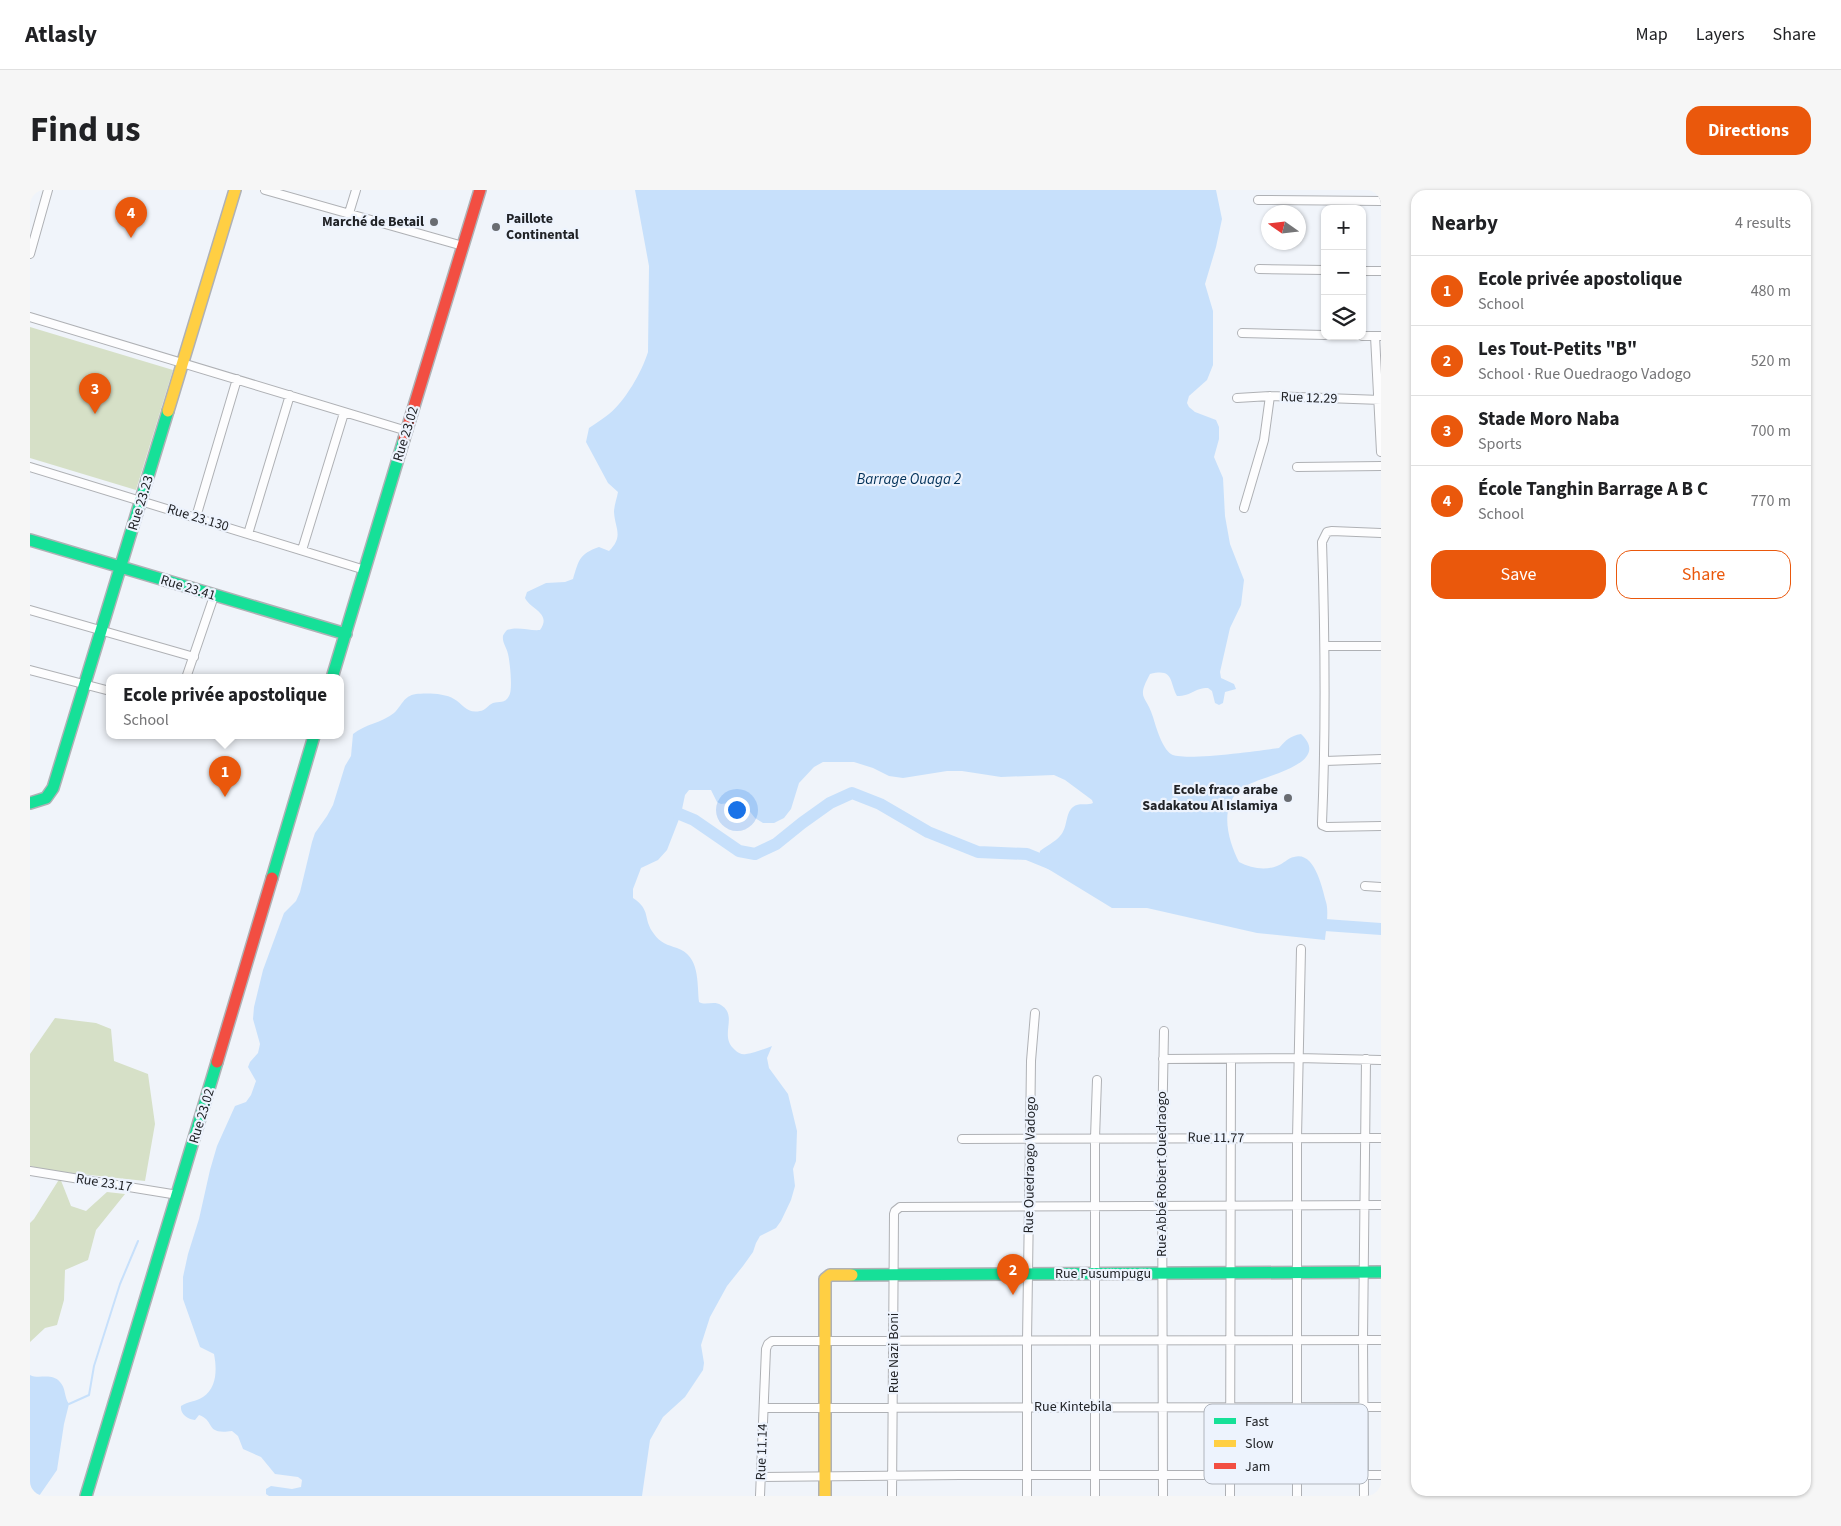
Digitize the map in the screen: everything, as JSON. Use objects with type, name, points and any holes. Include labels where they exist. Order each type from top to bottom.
[{"type":"street","points":[[30,254],[48,190]]},
{"type":"street","name":"Rue 23.23","points":[[30,803],[46,798],[51,793],[122,568],[235,190]]},
{"type":"street","points":[[264,190],[292,194],[349,213],[463,246]]},
{"type":"street","points":[[349,213],[356,190]]},
{"type":"street","name":"Rue 23.02","points":[[333,674],[480,190]]},
{"type":"street","points":[[1258,200],[1381,202]]},
{"type":"street","points":[[1259,270],[1321,270]]},
{"type":"street","points":[[1366,271],[1381,271]]},
{"type":"street","points":[[30,317],[407,431]]},
{"type":"street","points":[[1242,333],[1321,335]]},
{"type":"street","points":[[1378,336],[1381,452]]},
{"type":"street","points":[[196,517],[237,379]]},
{"type":"street","points":[[248,534],[290,395]]},
{"type":"street","points":[[1244,508],[1264,440],[1270,396]]},
{"type":"street","name":"Rue 12.29","points":[[1237,398],[1270,396],[1379,400]]},
{"type":"street","points":[[302,550],[344,412]]},
{"type":"street","points":[[1297,467],[1381,466]]},
{"type":"street","name":"Rue 23.130","points":[[30,467],[365,570]]},
{"type":"street","points":[[1381,533],[1332,531],[1327,532],[1322,542],[1326,646],[1325,761],[1322,825],[1381,826]]},
{"type":"street","name":"Rue 23.41","points":[[30,540],[346,634]]},
{"type":"street","points":[[188,674],[214,596]]},
{"type":"street","points":[[30,610],[194,658]]},
{"type":"street","points":[[1326,646],[1381,646]]},
{"type":"street","points":[[30,670],[106,690]]},
{"type":"street","name":"Rue 23.02","points":[[86,1496],[178,1195],[313,739]]},
{"type":"street","points":[[1325,761],[1381,759]]},
{"type":"street","points":[[1364,886],[1381,887]]},
{"type":"street","points":[[1298,1404],[1296,1272],[1301,949]]},
{"type":"street","name":"Rue Ouedraogo Vadogo","points":[[1028,1496],[1027,1341],[1030,1138],[1035,1014]]},
{"type":"street","name":"Rue Abbé Robert Ouedraogo","points":[[1163,1496],[1162,1137],[1164,1031]]},
{"type":"street","points":[[1163,1059],[1298,1058],[1381,1060]]},
{"type":"street","points":[[1229,1404],[1231,1059]]},
{"type":"street","points":[[1363,1404],[1366,1059]]},
{"type":"street","points":[[1095,1496],[1094,1340],[1097,1080]]},
{"type":"street","name":"Rue 11.77","points":[[962,1139],[1162,1137],[1381,1138]]},
{"type":"street","name":"Rue 23.17","points":[[30,1171],[178,1195]]},
{"type":"street","points":[[1029,1207],[1381,1206]]},
{"type":"street","name":"Rue Nazi Boni","points":[[892,1496],[895,1211],[900,1207],[1029,1207]]},
{"type":"street","name":"Rue Pusumpugu","points":[[826,1341],[826,1277],[830,1275],[1381,1272]]},
{"type":"street","points":[[826,1496],[826,1341],[1381,1340]]},
{"type":"street","name":"Rue 11.14","points":[[760,1496],[766,1349],[770,1342],[826,1341]]},
{"type":"street","name":"Rue Kintebila","points":[[764,1408],[827,1406],[1204,1407]]},
{"type":"street","name":"Rue Kintebila","points":[[1368,1407],[1381,1407]]},
{"type":"street","points":[[760,1476],[1204,1474]]},
{"type":"street","points":[[1368,1475],[1381,1475]]},
{"type":"green space","points":[[30,327],[173,370],[136,490],[30,458]]},
{"type":"green space","points":[[55,1018],[96,1023],[111,1029],[114,1061],[148,1074],[155,1124],[145,1181],[53,1171],[30,1166],[30,1054]]},
{"type":"green space","points":[[60,1178],[71,1206],[86,1211],[107,1192],[125,1194],[96,1230],[88,1260],[65,1270],[64,1300],[57,1325],[45,1328],[30,1342],[30,1223]]},
{"type":"water","name":"Barrage Ouaga 2","points":[[635,190],[1216,190],[1222,219],[1205,284],[1213,311],[1213,365],[1207,380],[1189,396],[1187,403],[1195,412],[1216,420],[1219,427],[1219,439],[1214,457],[1223,478],[1225,516],[1230,544],[1244,580],[1241,605],[1230,628],[1220,672],[1221,678],[1234,684],[1236,689],[1225,692],[1223,703],[1219,705],[1215,703],[1212,691],[1208,688],[1177,696],[1170,677],[1167,674],[1158,673],[1150,674],[1143,693],[1165,747],[1171,754],[1178,756],[1206,756],[1279,748],[1288,739],[1301,734],[1309,745],[1308,754],[1301,762],[1290,768],[1242,788],[1230,804],[1227,824],[1231,844],[1239,862],[1262,869],[1272,868],[1292,858],[1301,857],[1312,865],[1320,880],[1327,906],[1325,940],[1257,933],[1147,908],[1112,908],[1040,864],[1040,851],[1063,833],[1070,810],[1078,805],[1093,803],[1092,800],[1065,780],[1054,775],[1001,777],[962,771],[947,771],[903,778],[889,776],[854,762],[823,762],[814,767],[799,783],[791,809],[784,818],[774,823],[763,823],[755,818],[747,808],[737,802],[721,804],[717,802],[711,790],[689,790],[685,795],[681,814],[667,850],[658,860],[641,868],[633,889],[633,898],[643,907],[650,928],[656,937],[664,943],[684,952],[694,963],[699,1002],[718,1004],[726,1010],[729,1020],[728,1039],[735,1050],[740,1054],[745,1054],[772,1046],[767,1058],[769,1068],[788,1094],[797,1131],[796,1161],[793,1169],[795,1186],[781,1221],[776,1228],[760,1236],[753,1252],[727,1286],[710,1317],[701,1345],[704,1363],[703,1370],[685,1397],[663,1417],[650,1440],[642,1496],[269,1496],[266,1494],[266,1489],[271,1486],[292,1489],[301,1487],[302,1480],[298,1477],[275,1474],[261,1457],[243,1449],[238,1436],[232,1431],[217,1431],[199,1415],[195,1420],[189,1419],[183,1414],[181,1409],[181,1406],[184,1404],[200,1399],[208,1393],[215,1378],[214,1354],[200,1347],[183,1299],[183,1277],[217,1146],[235,1106],[246,1102],[251,1095],[256,1081],[248,1067],[258,1053],[260,1044],[253,1019],[263,970],[284,913],[296,901],[300,892],[315,833],[333,805],[345,766],[351,756],[353,734],[394,713],[405,699],[416,694],[446,696],[454,699],[468,710],[476,712],[482,711],[493,703],[506,700],[510,693],[511,676],[503,635],[507,630],[511,629],[540,630],[544,620],[525,598],[527,592],[546,583],[565,582],[573,579],[581,558],[587,552],[599,547],[609,551],[614,546],[618,532],[614,507],[618,492],[608,483],[586,442],[589,428],[609,414],[627,394],[648,352],[649,266]]},
{"type":"water","points":[[30,1375],[53,1377],[56,1379],[63,1387],[69,1404],[57,1470],[39,1496],[30,1496]]},
{"type":"waterway","points":[[665,808],[694,820],[739,851],[755,854],[776,844],[830,803],[852,793],[880,804],[928,832],[978,852],[1027,854],[1054,865]]},
{"type":"waterway","points":[[1311,924],[1381,929]]},
{"type":"waterway","points":[[69,1404],[89,1395],[94,1366],[120,1284],[138,1241]]},
{"type":"traffic: fast","points":[[30,803],[46,798],[53,788],[168,411]]},
{"type":"traffic: fast","points":[[333,674],[404,439]]},
{"type":"traffic: fast","points":[[30,540],[346,634]]},
{"type":"traffic: fast","points":[[272,878],[313,739]]},
{"type":"traffic: fast","points":[[86,1496],[217,1062]]},
{"type":"traffic: fast","points":[[852,1275],[1381,1272]]},
{"type":"traffic: slow","points":[[168,411],[235,190]]},
{"type":"traffic: slow","points":[[825,1496],[825,1279],[830,1275],[852,1275]]},
{"type":"traffic: jam","points":[[404,439],[480,190]]},
{"type":"traffic: jam","points":[[217,1062],[272,878]]},
{"type":"place","name":"Marché de Betail","points":[[434,222]]},
{"type":"place","name":"Paillote Continental","points":[[496,227]]},
{"type":"place","name":"École Tanghin Barrage A B C","points":[[131,238]]},
{"type":"place","name":"Stade Moro Naba","points":[[95,414]]},
{"type":"place","name":"Ecole privée apostolique","points":[[225,797]]},
{"type":"place","name":"Ecole fraco arabe Sadakatou Al Islamiya","points":[[1288,798]]},
{"type":"place","name":"Les Tout-Petits \"B\"","points":[[1013,1295]]}]
